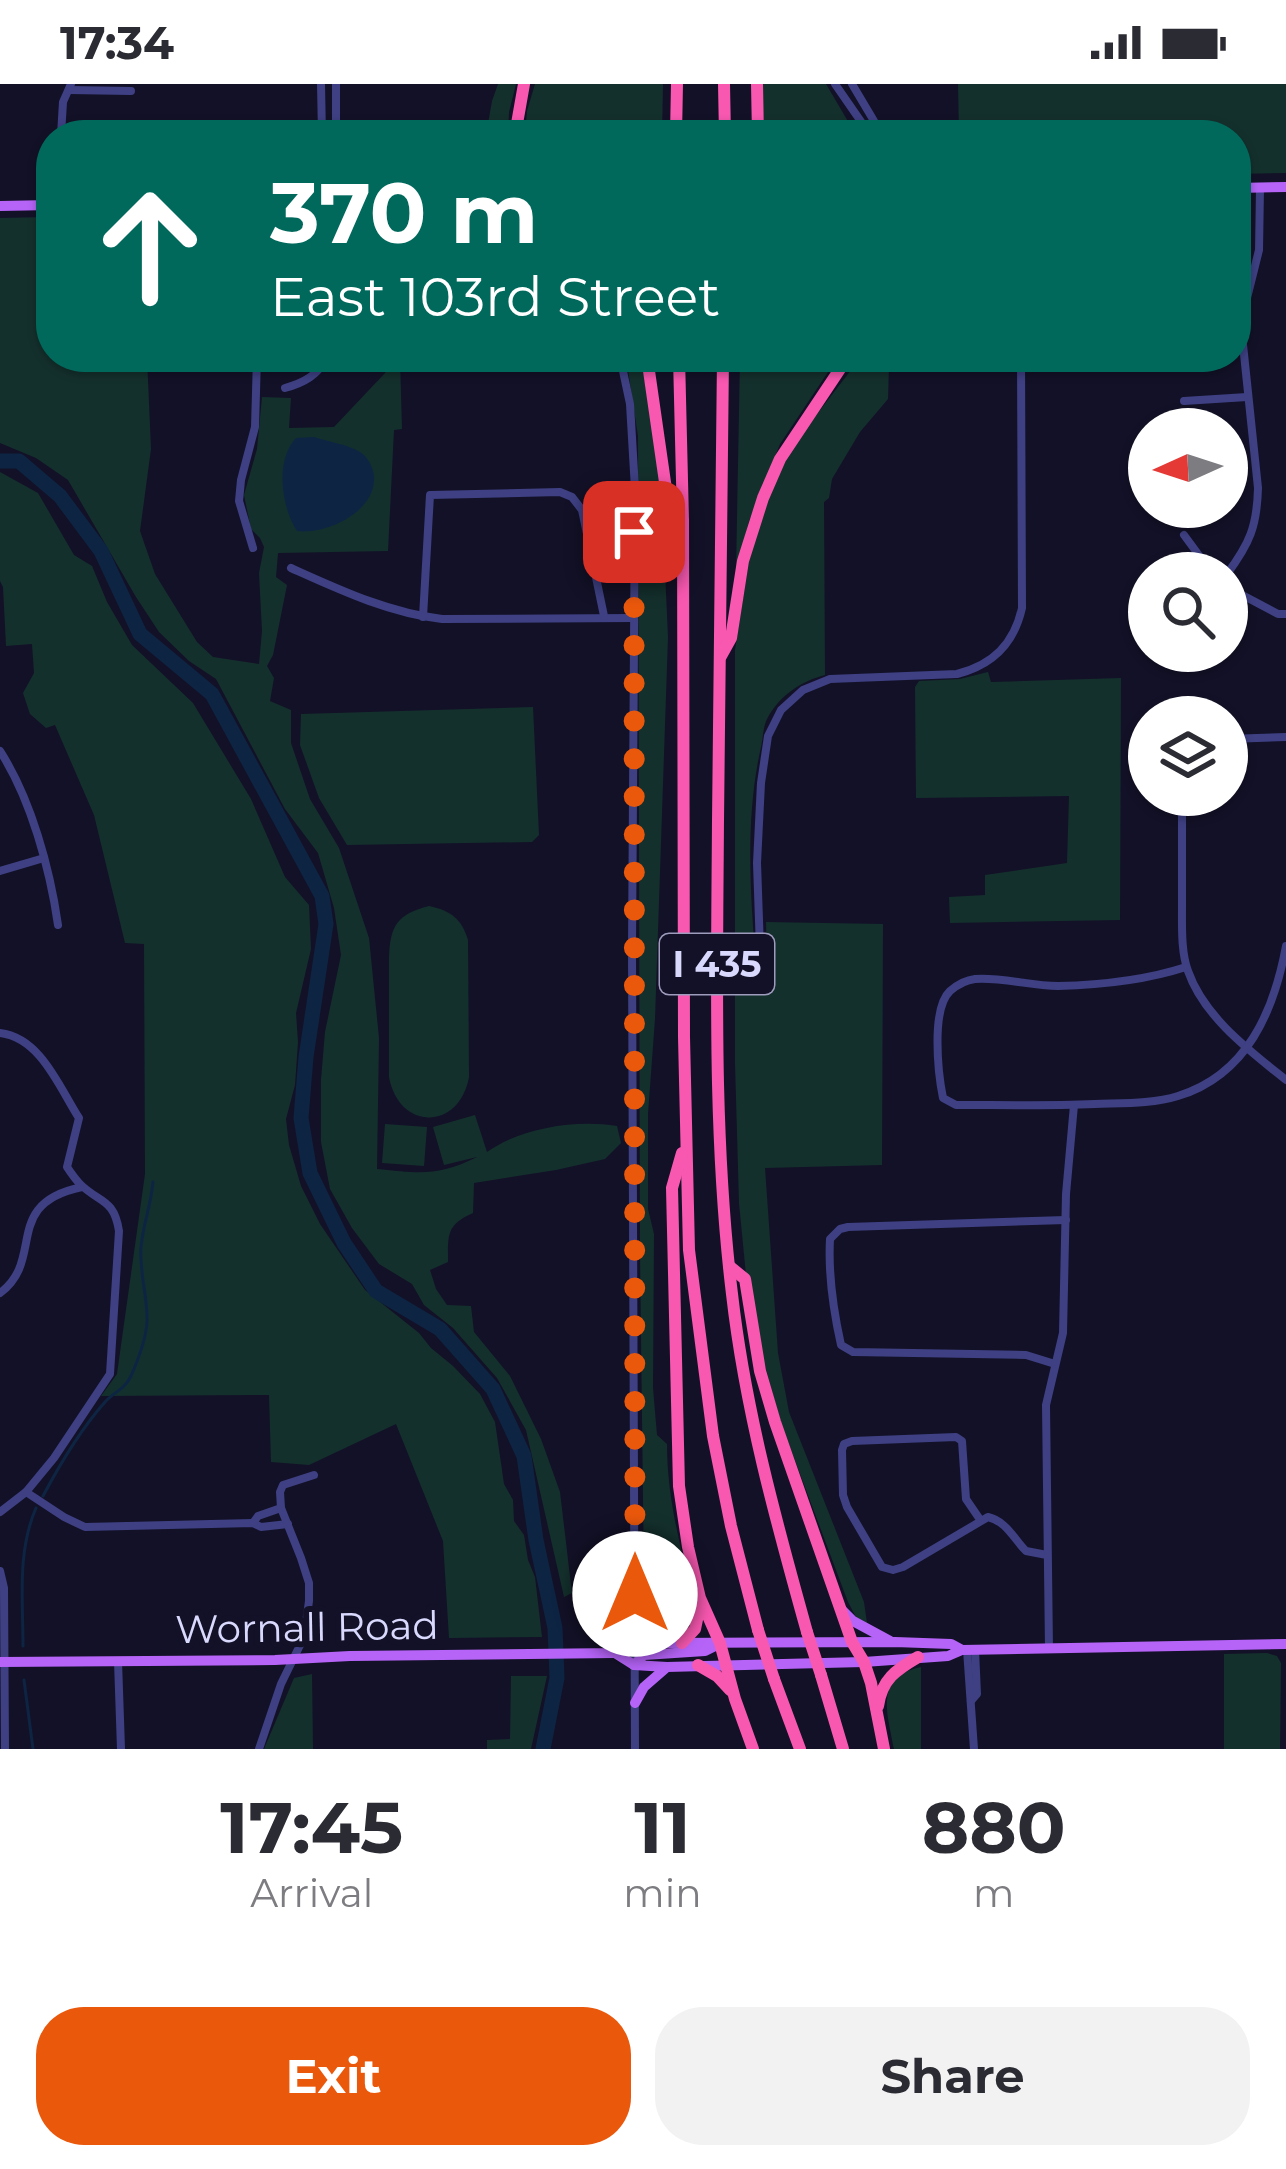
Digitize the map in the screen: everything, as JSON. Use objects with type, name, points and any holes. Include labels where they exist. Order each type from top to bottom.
[{"type":"highway","points":[[517,120],[524,84]]},
{"type":"highway","points":[[676,120],[677,84]]},
{"type":"highway","points":[[724,84],[725,120]]},
{"type":"highway","points":[[757,84],[758,120]]},
{"type":"highway","points":[[648,372],[668,503],[683,521]]},
{"type":"highway","name":"I 435","points":[[679,372],[690,1268],[731,1526],[758,1630],[800,1749]]},
{"type":"highway","name":"I 435","points":[[723,372],[717,663],[719,1139],[729,1265],[754,1421],[786,1556],[844,1749]]},
{"type":"highway","points":[[717,663],[731,638],[738,581],[763,498],[780,459],[837,372]]},
{"type":"highway","points":[[686,1141],[672,1188],[679,1486],[700,1598],[728,1665],[735,1699]]},
{"type":"highway","points":[[729,1265],[745,1279],[760,1371],[852,1642],[864,1662],[884,1749]]},
{"type":"highway","points":[[682,1643],[695,1629],[700,1598]]},
{"type":"highway","points":[[878,1713],[880,1694],[890,1675],[918,1657]]},
{"type":"highway","points":[[698,1665],[728,1685],[753,1749]]},
{"type":"main road","points":[[1251,188],[1286,187]]},
{"type":"main road","points":[[1,206],[36,206]]},
{"type":"main road","points":[[635,1594],[640,1613],[666,1643]]},
{"type":"main road","points":[[840,1608],[853,1621],[892,1642]]},
{"type":"main road","name":"Wornall Road","points":[[1,1662],[615,1653],[634,1645],[666,1643],[892,1642],[951,1644],[968,1650]]},
{"type":"main road","points":[[634,1665],[644,1654],[705,1652],[720,1643]]},
{"type":"main road","name":"Wornall Road","points":[[615,1653],[634,1665],[667,1667],[864,1662],[948,1656],[968,1650],[1286,1644]]},
{"type":"main road","points":[[635,1703],[644,1687],[667,1667]]},
{"type":"street","points":[[321,84],[322,120]]},
{"type":"street","points":[[336,84],[336,120]]},
{"type":"street","points":[[835,84],[860,120]]},
{"type":"street","points":[[852,84],[873,120]]},
{"type":"street","points":[[62,120],[70,87],[130,91]]},
{"type":"street","points":[[1251,280],[1259,250],[1260,188]]},
{"type":"street","points":[[253,548],[239,502],[255,427],[257,372]]},
{"type":"street","points":[[285,388],[315,372]]},
{"type":"street","points":[[623,372],[633,436],[635,1749]]},
{"type":"street","points":[[760,949],[761,783],[766,743],[782,710],[803,690],[842,678],[957,674],[988,663],[1012,638],[1022,608],[1021,372]]},
{"type":"street","points":[[1243,552],[1257,511],[1258,488],[1245,372]]},
{"type":"street","points":[[1184,401],[1247,397]]},
{"type":"street","points":[[423,617],[430,495],[548,491],[572,497],[582,510],[604,616]]},
{"type":"street","points":[[1184,536],[1196,552]]},
{"type":"street","points":[[292,568],[423,617],[633,618]]},
{"type":"street","points":[[1248,598],[1286,614]]},
{"type":"street","points":[[1248,738],[1286,737]]},
{"type":"street","points":[[0,751],[14,773],[44,858],[58,926]]},
{"type":"street","points":[[1182,816],[1186,967],[1211,1012],[1286,1080]]},
{"type":"street","points":[[0,871],[44,858]]},
{"type":"street","points":[[1186,967],[1126,980],[1057,986],[962,983],[940,1004],[941,1092],[956,1106],[1075,1105],[1178,1096],[1218,1076],[1247,1048],[1271,1006],[1286,946]]},
{"type":"street","points":[[0,1034],[34,1047],[79,1118],[67,1167],[82,1187],[110,1204],[117,1217],[110,1375],[54,1458],[26,1492],[0,1512]]},
{"type":"street","points":[[1048,1649],[1046,1405],[1063,1334],[1075,1105]]},
{"type":"street","points":[[0,1293],[14,1280],[31,1216],[56,1192],[82,1187]]},
{"type":"street","points":[[1055,1364],[1026,1354],[845,1349],[832,1307],[830,1239],[840,1229],[1066,1220]]},
{"type":"street","points":[[981,1521],[966,1499],[962,1442],[956,1437],[844,1444],[843,1495],[882,1567],[902,1567],[988,1517],[1009,1530],[1026,1551],[1047,1555]]},
{"type":"street","points":[[259,1749],[304,1637],[309,1592],[280,1492],[283,1485],[314,1474]]},
{"type":"street","points":[[26,1492],[85,1527],[288,1524]]},
{"type":"street","points":[[253,1522],[281,1508]]},
{"type":"street","points":[[0,1571],[5,1749]]},
{"type":"street","points":[[968,1650],[976,1694],[971,1701],[974,1749]]},
{"type":"street","points":[[118,1660],[121,1749]]},
{"type":"green space","points":[[498,84],[516,84],[509,120],[489,120]]},
{"type":"green space","points":[[535,84],[663,84],[662,120],[526,120]]},
{"type":"green space","points":[[762,84],[826,84],[847,120],[763,120]]},
{"type":"green space","points":[[958,84],[1286,84],[1286,173],[1251,174],[1251,120],[959,120]]},
{"type":"green space","points":[[36,217],[36,372],[148,372],[151,449],[140,531],[155,574],[197,642],[213,657],[259,664],[259,573],[264,547],[251,529],[244,495],[257,449],[262,397],[291,398],[289,428],[334,427],[385,372],[400,372],[402,429],[394,430],[388,551],[278,553],[276,577],[287,585],[267,666],[274,678],[270,701],[291,710],[291,743],[310,799],[339,848],[369,938],[379,1038],[377,1169],[428,1172],[477,1157],[444,1165],[433,1127],[475,1115],[487,1152],[549,1127],[617,1126],[621,1143],[605,1159],[474,1183],[473,1213],[450,1232],[448,1262],[430,1270],[447,1305],[471,1306],[474,1332],[510,1376],[541,1439],[560,1492],[572,1593],[564,1597],[526,1430],[497,1378],[453,1328],[424,1305],[412,1284],[379,1264],[330,1189],[321,1142],[321,1080],[325,1032],[341,955],[318,853],[285,809],[216,679],[159,632],[68,480],[36,458],[0,443],[0,218]]},
{"type":"green space","points":[[628,372],[643,372],[661,482],[668,637],[648,1209],[654,1234],[657,1435],[667,1444],[672,1502],[693,1598],[691,1612],[678,1631],[653,1621],[644,1589],[638,436]]},
{"type":"green space","points":[[740,372],[828,372],[780,444],[749,521],[736,572]]},
{"type":"green space","points":[[849,372],[889,372],[888,399],[860,432],[824,502],[825,675],[792,691],[766,722],[756,774],[750,855],[756,964],[767,957],[766,922],[883,924],[882,1165],[765,1168],[778,1353],[789,1412],[864,1602],[867,1623],[856,1617],[848,1602],[781,1423],[759,1344],[739,1203],[735,650],[751,549],[791,448]]},
{"type":"green space","points":[[0,472],[38,493],[74,555],[92,566],[132,645],[193,703],[251,799],[285,877],[309,905],[311,949],[296,1013],[295,1085],[286,1119],[301,1186],[320,1224],[365,1290],[453,1366],[480,1394],[495,1422],[504,1484],[535,1577],[542,1637],[449,1638],[443,1541],[396,1424],[309,1465],[271,1462],[269,1395],[101,1396],[117,1374],[145,1174],[144,944],[125,943],[94,815],[55,725],[46,728],[30,714],[23,693],[34,673],[32,644],[6,646],[0,581]]},
{"type":"green space","points":[[988,672],[991,682],[1121,678],[1120,920],[950,923],[949,897],[985,895],[985,875],[1067,863],[1069,796],[916,798],[915,687],[919,681]]},
{"type":"green space","points":[[533,707],[539,835],[532,842],[347,845],[319,798],[300,745],[301,714]]},
{"type":"green space","points":[[429,906],[454,917],[468,940],[469,1077],[454,1107],[429,1118],[404,1107],[389,1077],[389,957],[398,922]]},
{"type":"green space","points":[[385,1124],[427,1127],[424,1166],[382,1163]]},
{"type":"green space","points":[[1267,1653],[1281,1663],[1280,1749],[1224,1749],[1224,1654]]},
{"type":"green space","points":[[921,1667],[921,1749],[894,1749],[887,1710],[890,1688],[906,1672]]},
{"type":"green space","points":[[312,1674],[313,1749],[264,1749],[294,1678]]},
{"type":"green space","points":[[511,1676],[547,1676],[531,1749],[487,1749],[487,1740],[510,1739]]},
{"type":"water","points":[[314,437],[363,454],[373,469],[373,489],[348,518],[322,529],[297,531],[284,497],[285,458],[296,438]]},
{"type":"waterway","points":[[0,461],[19,461],[60,496],[101,551],[140,634],[212,694],[322,896],[326,924],[301,1118],[310,1173],[344,1243],[376,1291],[440,1329],[493,1389],[524,1456],[555,1628],[557,1678],[543,1749]]},
{"type":"waterway","points":[[43,1496],[88,1424],[129,1380],[139,1356],[147,1322],[141,1247],[153,1182]]},
{"type":"waterway","points":[[23,1646],[24,1559],[36,1508]]},
{"type":"waterway","points":[[24,1680],[33,1749]]},
{"type":"route","points":[[634,532],[635,1594]]}]
